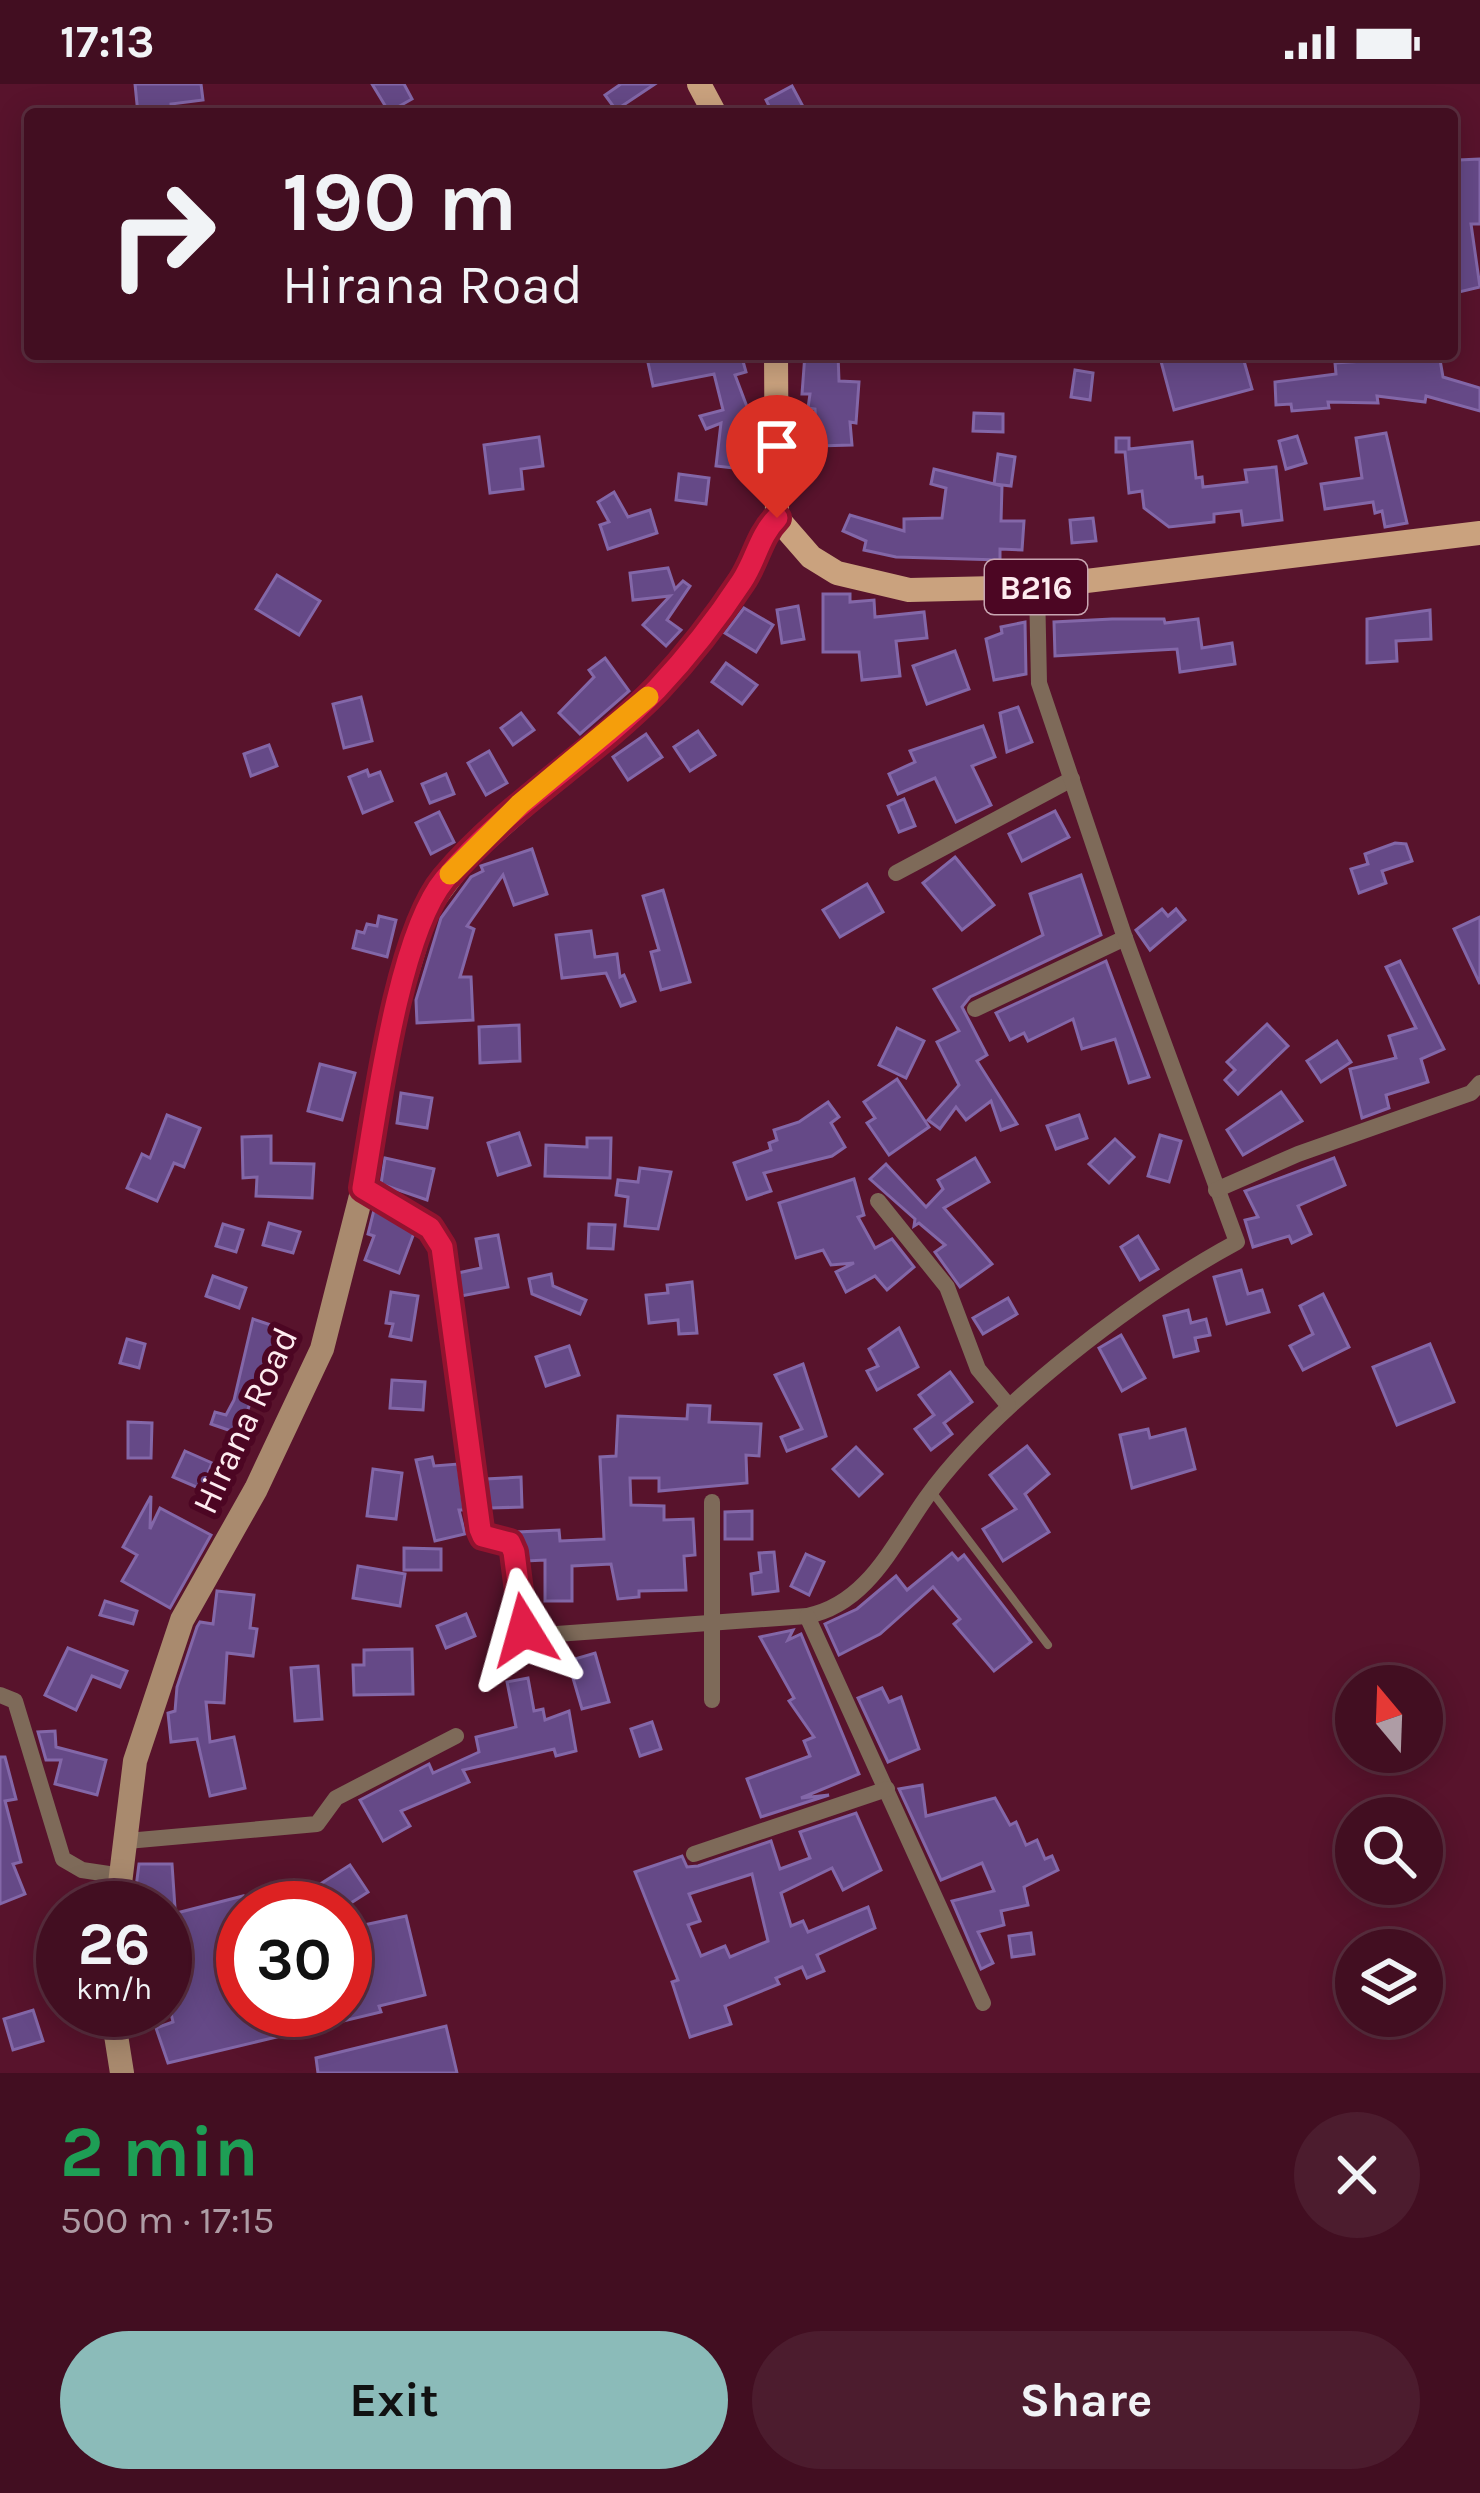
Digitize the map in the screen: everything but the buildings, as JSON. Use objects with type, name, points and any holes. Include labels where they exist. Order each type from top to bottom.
[{"type":"main road","points":[[776,360],[777,518]]},
{"type":"main road","name":"B216","points":[[777,518],[811,557],[837,573],[909,590],[1037,586],[1480,533]]},
{"type":"street","name":"Hirana Road","points":[[121,1881],[135,1760],[182,1620],[256,1490],[322,1349],[363,1188],[393,1018],[426,910],[442,882],[520,804],[654,692],[746,577],[766,529],[777,518]]},
{"type":"street","points":[[363,1188],[430,1228],[442,1247],[480,1529],[483,1536],[510,1543],[514,1552],[524,1630],[541,1636],[712,1619],[807,1616],[855,1599],[931,1491],[1008,1405],[1237,1242],[1125,938],[1039,683],[1037,586]]},
{"type":"street","points":[[896,873],[1072,779]]},
{"type":"street","points":[[975,1009],[1125,938]]},
{"type":"street","points":[[1216,1190],[1298,1154],[1471,1094],[1480,1083]]},
{"type":"street","points":[[878,1201],[947,1287],[978,1369],[1008,1405]]},
{"type":"street","points":[[712,1502],[712,1700]]},
{"type":"street","points":[[807,1616],[982,2002]]},
{"type":"street","points":[[0,1695],[15,1701],[64,1859],[82,1870],[122,1876]]},
{"type":"street","points":[[127,1840],[317,1824],[336,1798],[456,1736]]},
{"type":"street","points":[[694,1854],[887,1790]]},
{"type":"street","points":[[116,2037],[122,2073]]},
{"type":"lane","points":[[931,1491],[1048,1645]]},
{"type":"slow traffic","points":[[450,874],[520,804],[648,697]]},
{"type":"route","points":[[524,1630],[514,1552],[510,1543],[483,1536],[480,1529],[450,1278],[442,1247],[430,1228],[363,1188],[393,1018],[426,910],[442,882],[520,804],[654,692],[746,577],[766,529],[777,518]]}]
